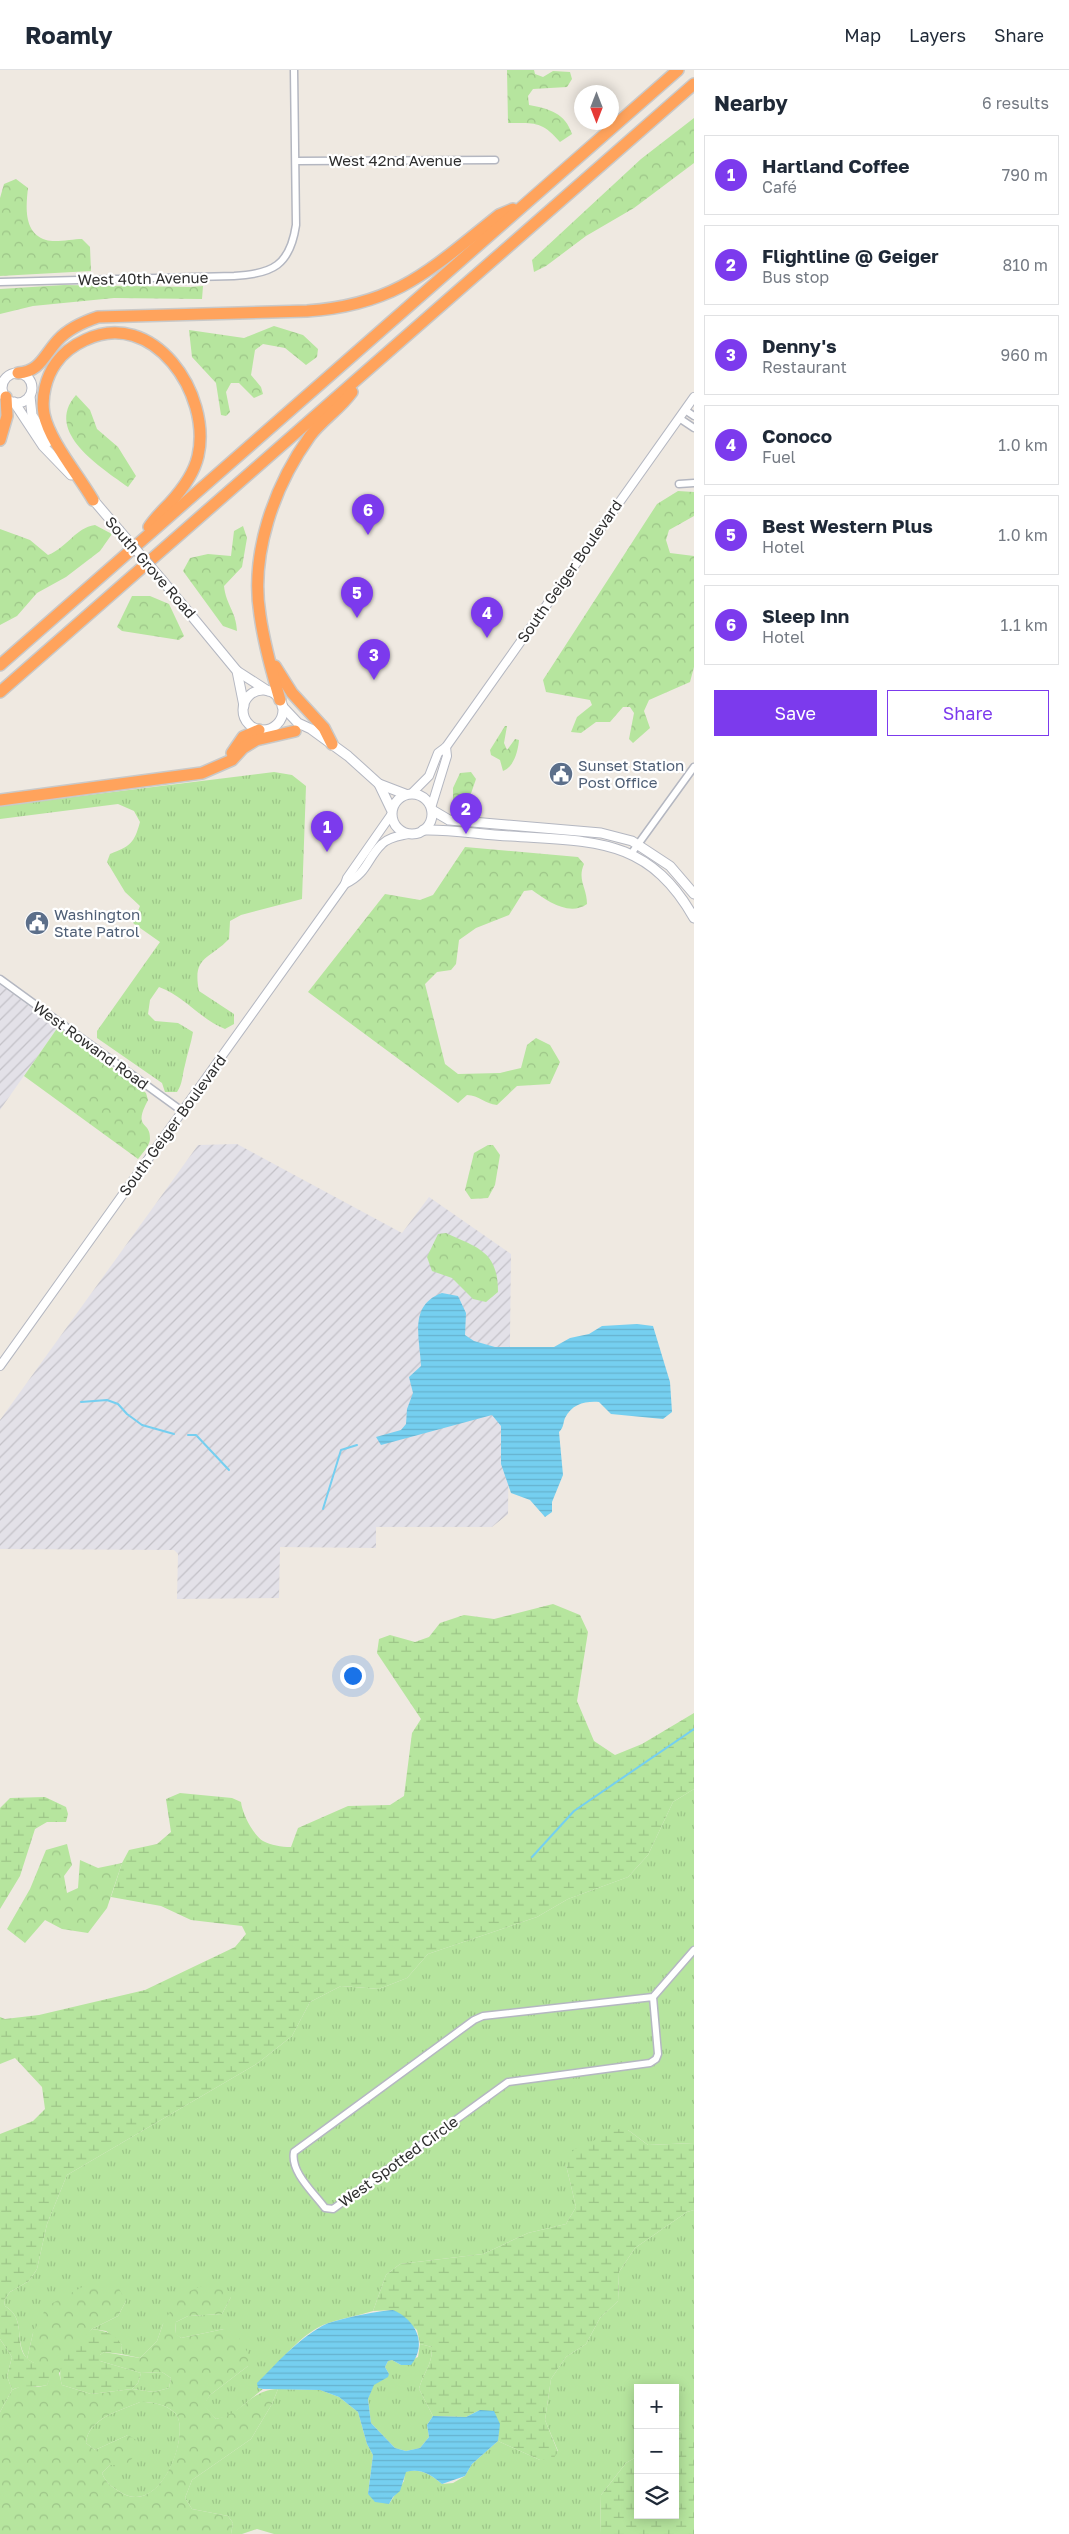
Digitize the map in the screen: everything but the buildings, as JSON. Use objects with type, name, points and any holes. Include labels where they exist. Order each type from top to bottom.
[{"type":"highway","points":[[0,665],[678,70]]},
{"type":"highway","points":[[0,692],[694,84]]},
{"type":"highway","points":[[15,374],[34,370],[67,333],[82,322],[98,317],[307,311],[338,309],[373,300],[415,280],[499,215],[524,204]]},
{"type":"highway","points":[[92,500],[48,424],[44,405],[46,381],[59,359],[79,342],[101,334],[127,335],[152,345],[163,353],[180,371],[193,395],[200,424],[197,458],[190,474],[178,493],[151,524],[141,542]]},
{"type":"highway","points":[[281,703],[267,651],[260,614],[259,575],[262,549],[275,500],[284,478],[310,436],[349,396],[367,370]]},
{"type":"highway","points":[[0,440],[7,416],[6,395]]},
{"type":"highway","points":[[267,651],[284,682],[300,704],[324,728],[327,741]]},
{"type":"highway","points":[[223,764],[243,737],[259,730]]},
{"type":"highway","points":[[0,800],[202,773],[232,760],[243,748],[256,740],[295,731]]},
{"type":"main road","points":[[0,374],[15,374],[30,381],[32,390],[30,396],[23,402],[6,395],[5,380],[15,374]]},
{"type":"main road","name":"South Grove Road","points":[[6,395],[43,446],[63,466],[183,603],[236,671],[270,692]]},
{"type":"main road","name":"South Grove Road","points":[[30,396],[32,415],[63,466]]},
{"type":"main road","name":"South Grove Road","points":[[236,671],[244,706]]},
{"type":"main road","points":[[327,741],[295,731],[271,728],[259,730],[248,723],[243,712],[244,706],[250,695],[256,692],[270,692],[298,724],[327,741],[379,784],[408,794],[424,797],[432,809],[448,820],[601,833],[639,843],[670,866],[694,894]]},
{"type":"main road","points":[[271,728],[280,719],[281,703]]},
{"type":"main road","points":[[379,784],[398,829],[408,834],[423,830],[451,830],[486,835],[602,844],[632,854],[656,868],[671,883],[694,918]]},
{"type":"main road","points":[[391,812],[399,798],[408,794]]},
{"type":"main road","points":[[423,830],[431,820],[432,809]]},
{"type":"street","points":[[294,70],[296,160]]},
{"type":"street","name":"West 42nd Avenue","points":[[296,160],[495,160]]},
{"type":"street","name":"West 40th Avenue","points":[[0,282],[244,276],[267,271],[283,261],[293,242],[296,225],[296,160]]},
{"type":"street","name":"South Geiger Boulevard","points":[[408,794],[429,776],[438,753],[446,746],[694,397]]},
{"type":"street","points":[[685,410],[694,416]]},
{"type":"street","points":[[680,418],[694,428]]},
{"type":"street","points":[[678,484],[694,483]]},
{"type":"street","name":"South Geiger Boulevard","points":[[432,809],[447,756],[446,746]]},
{"type":"street","points":[[632,854],[694,767]]},
{"type":"street","name":"South Geiger Boulevard","points":[[0,1366],[345,884],[347,878],[391,812]]},
{"type":"street","name":"South Geiger Boulevard","points":[[345,884],[364,870],[382,844],[389,839],[408,834]]},
{"type":"street","name":"West Rowand Road","points":[[0,979],[182,1111]]},
{"type":"street","points":[[653,1997],[694,1950]]},
{"type":"street","name":"West Spotted Circle","points":[[653,1997],[658,2054],[656,2059],[650,2063],[508,2082],[333,2209],[325,2208],[295,2169],[292,2161],[294,2152],[474,2020],[483,2016],[653,1997]]},
{"type":"shaded area","points":[[0,984],[58,1027],[0,1110]]},
{"type":"shaded area","points":[[237,1144],[402,1233],[429,1197],[511,1254],[508,1514],[492,1527],[376,1527],[376,1548],[280,1547],[279,1598],[177,1599],[178,1554],[174,1550],[0,1549],[0,1420],[198,1145]]},
{"type":"green space","points":[[507,70],[534,70],[535,74],[543,77],[553,71],[570,72],[572,79],[567,87],[533,89],[528,96],[529,105],[556,113],[565,121],[572,134],[560,142],[543,127],[532,123],[508,123]]},
{"type":"green space","points":[[694,118],[694,163],[634,208],[586,236],[546,266],[534,272],[532,260],[641,159]]},
{"type":"green space","points":[[16,179],[28,188],[27,211],[33,231],[50,241],[82,239],[90,247],[91,271],[0,276],[0,198],[4,184]]},
{"type":"green space","points":[[64,285],[203,286],[202,299],[114,298],[33,306],[0,314],[0,289]]},
{"type":"green space","points":[[274,326],[303,335],[318,349],[317,357],[306,365],[285,348],[263,344],[255,350],[251,375],[261,387],[263,394],[254,398],[239,383],[231,383],[226,392],[230,412],[226,416],[221,415],[216,383],[192,357],[189,330],[244,338]]},
{"type":"green space","points":[[76,395],[90,410],[97,429],[118,447],[136,476],[128,487],[91,459],[71,435],[67,422],[68,409]]},
{"type":"green space","points":[[678,491],[694,492],[694,516],[669,530],[666,540],[670,553],[694,556],[694,667],[690,682],[649,700],[644,711],[650,728],[633,743],[629,739],[634,713],[630,707],[623,707],[610,722],[596,722],[581,733],[571,732],[577,717],[592,705],[590,700],[546,692],[543,680],[657,504]]},
{"type":"green space","points":[[95,525],[112,534],[100,551],[66,577],[37,593],[17,616],[0,625],[0,529],[30,540],[48,555],[55,552],[82,530]]},
{"type":"green space","points":[[243,526],[247,538],[242,567],[224,586],[235,618],[237,631],[223,626],[183,571],[190,558],[208,554],[231,556],[234,531]]},
{"type":"green space","points":[[132,596],[150,596],[169,604],[184,636],[179,640],[122,631],[117,627]]},
{"type":"green space","points":[[505,726],[507,726],[504,743],[507,750],[515,739],[519,740],[513,762],[503,771],[500,760],[491,755],[490,750]]},
{"type":"green space","points":[[274,772],[292,775],[306,786],[302,899],[241,915],[230,921],[229,939],[200,965],[197,980],[199,991],[234,1014],[234,1024],[225,1029],[216,1025],[176,996],[159,987],[150,1000],[148,1014],[155,1021],[178,1023],[193,1032],[179,1089],[177,1092],[165,1092],[162,1083],[97,1038],[97,1031],[160,942],[133,923],[140,906],[125,892],[107,862],[110,854],[127,846],[136,835],[140,822],[134,811],[118,804],[0,819],[0,806]]},
{"type":"green space","points":[[471,772],[476,779],[467,805],[453,803],[453,788],[460,773]]},
{"type":"green space","points":[[465,847],[578,857],[584,864],[582,879],[587,904],[580,908],[565,908],[558,906],[532,890],[524,891],[509,915],[476,928],[459,940],[456,964],[451,970],[437,972],[425,984],[445,1064],[458,1074],[500,1073],[521,1068],[527,1045],[536,1038],[550,1045],[560,1062],[550,1084],[517,1086],[497,1105],[475,1096],[467,1095],[458,1103],[308,992],[385,894],[420,900],[433,895]]},
{"type":"green space","points":[[58,1027],[146,1093],[148,1100],[142,1121],[150,1133],[150,1141],[138,1159],[24,1076]]},
{"type":"green space","points":[[488,1145],[493,1145],[500,1155],[495,1185],[488,1198],[471,1199],[465,1190],[474,1153]]},
{"type":"green space","points":[[446,1233],[477,1247],[490,1259],[497,1278],[498,1292],[486,1302],[473,1299],[452,1278],[432,1271],[427,1257],[438,1234]]},
{"type":"green space","points":[[553,1604],[580,1615],[588,1632],[577,1701],[594,1741],[615,1755],[642,1744],[694,1713],[694,1789],[673,1802],[648,1855],[628,1877],[568,1899],[537,1917],[428,1954],[407,1978],[379,1989],[341,1986],[310,2002],[292,2036],[258,2063],[67,2175],[47,2224],[37,2269],[29,2281],[10,2292],[4,2300],[5,2306],[13,2313],[17,2322],[22,2349],[26,2356],[33,2362],[47,2366],[52,2373],[47,2385],[22,2387],[12,2390],[7,2376],[12,2357],[0,2339],[0,2134],[33,2121],[45,2109],[42,2087],[15,2058],[0,2064],[0,2017],[5,2019],[39,2015],[145,1990],[235,1947],[246,1934],[242,1926],[191,1920],[161,1906],[111,1897],[122,1863],[129,1850],[157,1844],[171,1832],[166,1799],[180,1793],[232,1798],[241,1802],[243,1812],[259,1838],[269,1844],[287,1847],[291,1847],[298,1828],[348,1806],[390,1805],[404,1796],[412,1733],[421,1719],[377,1653],[379,1639],[390,1635],[415,1642],[429,1637],[440,1623],[464,1615],[494,1619]]},
{"type":"green space","points":[[694,1789],[694,2143],[648,2145],[628,2130],[566,2165],[576,2207],[566,2224],[528,2233],[483,2254],[400,2264],[386,2275],[373,2311],[335,2321],[313,2330],[296,2344],[258,2388],[263,2389],[230,2416],[216,2419],[203,2405],[210,2395],[248,2366],[224,2329],[181,2338],[175,2334],[176,2322],[188,2316],[222,2314],[231,2297],[163,2324],[157,2341],[140,2358],[121,2354],[122,2345],[106,2331],[92,2329],[118,2316],[126,2301],[33,2333],[27,2359],[21,2345],[16,2317],[5,2306],[4,2300],[10,2292],[29,2281],[37,2269],[47,2224],[67,2175],[258,2063],[292,2036],[310,2002],[341,1986],[379,1989],[407,1978],[428,1954],[537,1917],[568,1899],[628,1877],[648,1855],[673,1802]]},
{"type":"green space","points":[[45,1797],[66,1807],[68,1814],[66,1822],[47,1822],[35,1829],[20,1876],[0,1909],[0,1808],[10,1798]]},
{"type":"green space","points":[[67,1844],[72,1865],[64,1876],[67,1893],[78,1888],[80,1860],[98,1868],[122,1863],[107,1908],[88,1933],[62,1929],[45,1920],[25,1943],[7,1929],[30,1889],[46,1850]]},
{"type":"green space","points":[[619,2129],[628,2130],[648,2145],[694,2143],[694,2210],[687,2212],[635,2248],[619,2272],[618,2301],[600,2318],[586,2344],[566,2357],[551,2379],[545,2420],[558,2452],[553,2459],[540,2460],[498,2441],[499,2424],[480,2410],[466,2417],[433,2416],[419,2389],[429,2364],[432,2347],[420,2344],[417,2330],[393,2310],[373,2311],[386,2275],[400,2264],[483,2254],[528,2233],[566,2224],[576,2207],[566,2165],[573,2150]]},
{"type":"green space","points":[[694,2210],[694,2431],[679,2432],[679,2384],[634,2384],[634,2458],[626,2463],[601,2495],[600,2534],[274,2534],[257,2529],[242,2534],[231,2534],[233,2523],[228,2516],[192,2509],[185,2498],[192,2480],[251,2439],[272,2404],[278,2389],[320,2390],[339,2397],[358,2412],[367,2444],[373,2455],[368,2494],[389,2504],[404,2481],[405,2472],[421,2472],[430,2475],[442,2484],[453,2483],[465,2476],[472,2464],[498,2441],[540,2460],[558,2451],[545,2420],[551,2379],[566,2357],[586,2344],[600,2318],[618,2301],[619,2272],[635,2248],[687,2212]]},
{"type":"green space","points":[[86,2285],[117,2285],[126,2301],[118,2316],[92,2329],[59,2373],[62,2385],[91,2394],[132,2389],[154,2392],[169,2388],[171,2378],[162,2372],[141,2373],[100,2361],[100,2355],[104,2352],[140,2358],[157,2341],[163,2324],[179,2296],[201,2286],[229,2291],[231,2297],[222,2314],[188,2316],[176,2322],[175,2333],[181,2338],[224,2329],[235,2331],[249,2355],[248,2366],[210,2395],[204,2405],[216,2419],[234,2412],[260,2393],[278,2389],[272,2404],[251,2439],[192,2480],[185,2498],[192,2509],[228,2516],[233,2523],[231,2534],[0,2534],[0,2412],[12,2390],[24,2385],[38,2387],[47,2385],[51,2373],[27,2359],[33,2333],[47,2306]],"holes":[[[140,2402],[154,2403],[175,2413],[179,2422],[179,2436],[176,2453],[160,2483],[148,2493],[135,2497],[114,2488],[107,2482],[102,2473],[110,2465],[126,2465],[139,2451],[138,2441],[128,2435],[95,2450],[86,2443],[92,2427],[99,2421],[106,2416]]]},
{"type":"green space","points":[[92,2329],[109,2333],[122,2345],[121,2354],[104,2352],[100,2355],[100,2361],[141,2373],[138,2383],[132,2389],[91,2394],[62,2385],[60,2376],[63,2361]]},
{"type":"green space","points":[[0,2339],[12,2357],[7,2376],[12,2390],[0,2412]]},
{"type":"green space","points":[[420,2344],[432,2347],[429,2364],[419,2389],[433,2416],[427,2425],[429,2437],[420,2448],[406,2451],[395,2448],[371,2423],[368,2399],[373,2385],[389,2374],[385,2367],[388,2361],[392,2360],[401,2365],[418,2357]]},
{"type":"green space","points":[[162,2372],[171,2378],[169,2388],[154,2392],[132,2389],[138,2383],[141,2373]]},
{"type":"green space","points":[[140,2402],[159,2404],[175,2413],[179,2422],[179,2436],[176,2453],[170,2469],[160,2483],[149,2493],[135,2497],[114,2488],[107,2482],[102,2473],[110,2465],[128,2435],[95,2450],[86,2443],[92,2427],[99,2421],[106,2416]]},
{"type":"green space","points":[[694,2431],[694,2534],[600,2534],[601,2495],[626,2463],[634,2458],[634,2519],[679,2519],[679,2432]]},
{"type":"water","points":[[442,1293],[458,1296],[466,1313],[465,1335],[474,1341],[495,1347],[554,1347],[570,1338],[589,1334],[602,1326],[637,1324],[653,1326],[670,1382],[672,1412],[663,1419],[611,1414],[599,1402],[579,1404],[571,1409],[559,1432],[563,1475],[552,1502],[552,1512],[545,1517],[530,1500],[511,1493],[501,1464],[501,1426],[492,1415],[381,1445],[376,1437],[401,1430],[406,1424],[407,1409],[413,1393],[409,1377],[421,1366],[418,1334],[420,1314],[431,1298]]},
{"type":"water","points":[[393,2310],[401,2314],[413,2326],[417,2333],[419,2349],[411,2365],[401,2365],[392,2360],[388,2361],[385,2367],[389,2374],[388,2377],[374,2385],[368,2399],[371,2423],[395,2448],[406,2451],[420,2448],[429,2437],[427,2425],[433,2416],[466,2417],[480,2410],[494,2411],[500,2424],[498,2441],[472,2464],[465,2476],[442,2484],[426,2473],[406,2472],[400,2491],[389,2504],[375,2502],[368,2494],[373,2455],[367,2444],[358,2412],[339,2397],[320,2390],[263,2389],[258,2388],[257,2383],[296,2345],[322,2326],[356,2316]]},
{"type":"waterway","points":[[81,1402],[107,1400],[118,1404],[127,1414],[142,1425],[174,1434]]},
{"type":"waterway","points":[[188,1435],[196,1435],[229,1470]]},
{"type":"waterway","points":[[323,1509],[341,1450],[357,1445]]},
{"type":"waterway","points":[[532,1857],[574,1811],[694,1729]]},
{"type":"place","name":"Sleep Inn","points":[[368,535]]},
{"type":"place","name":"Best Western Plus","points":[[357,618]]},
{"type":"place","name":"Conoco","points":[[487,638]]},
{"type":"place","name":"Denny's","points":[[374,680]]},
{"type":"place","name":"Sunset Station Post Office","points":[[561,774]]},
{"type":"place","name":"Flightline @ Geiger","points":[[466,834]]},
{"type":"place","name":"Hartland Coffee","points":[[327,852]]},
{"type":"place","name":"Washington State Patrol","points":[[37,923]]}]
